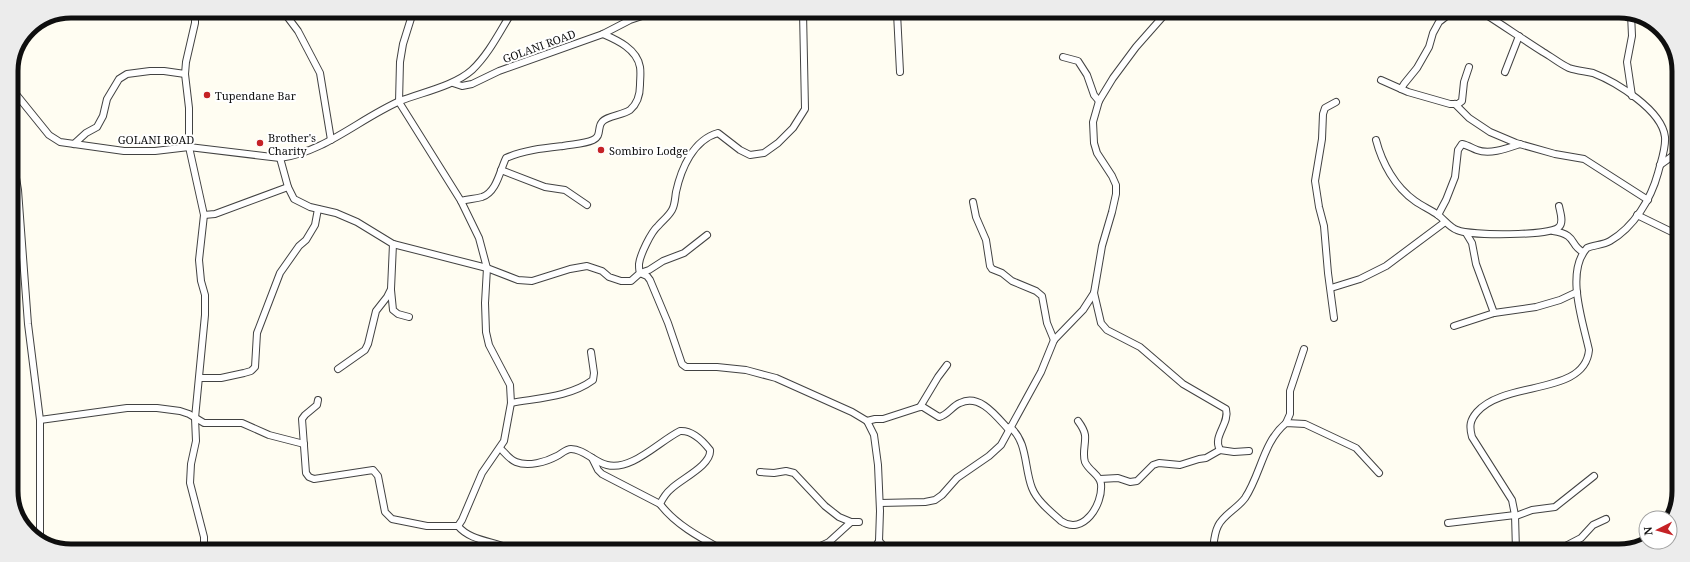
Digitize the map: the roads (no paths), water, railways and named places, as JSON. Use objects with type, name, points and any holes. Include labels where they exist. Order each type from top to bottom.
[{"type":"street","points":[[195,18],[185,74],[189,108],[189,147],[204,215],[199,260],[205,315],[195,418],[196,441],[191,464],[190,483],[204,537],[204,544]]},
{"type":"street","points":[[288,18],[298,31],[320,74],[331,140]]},
{"type":"street","points":[[411,18],[403,44],[400,62],[399,102],[461,201],[479,238],[488,268],[485,304],[486,332],[489,345],[510,385],[511,403],[505,436],[500,448],[482,473],[458,526]]},
{"type":"street","name":"GOLANI ROAD","points":[[18,97],[49,135],[60,142],[124,151],[155,151],[189,147],[280,158],[305,153],[399,102],[452,82],[472,70],[488,52],[508,18]]},
{"type":"street","name":"GOLANI ROAD","points":[[452,82],[462,86],[472,84],[499,71],[603,34],[636,18]]},
{"type":"street","points":[[640,273],[639,264],[650,237],[657,226],[670,215],[674,208],[681,176],[690,155],[701,142],[718,133],[740,150],[750,155],[764,153],[778,143],[793,128],[805,109],[803,18]]},
{"type":"street","points":[[897,18],[900,72]]},
{"type":"street","points":[[1162,18],[1136,47],[1099,101],[1093,122],[1094,143],[1097,153],[1116,185],[1116,194],[1102,246],[1094,293],[1101,323],[1108,330],[1140,347],[1183,384],[1226,409],[1226,421],[1217,440],[1220,450]]},
{"type":"street","points":[[1401,89],[1427,52],[1439,22],[1444,18]]},
{"type":"street","points":[[1491,18],[1569,68],[1599,76],[1632,96],[1653,113],[1663,130],[1664,146],[1655,184],[1648,200],[1637,215],[1628,226],[1610,241],[1591,246],[1583,252],[1578,268],[1577,292],[1589,350],[1588,357],[1582,369],[1567,380],[1507,394],[1495,399],[1485,405],[1471,421],[1469,427],[1472,437],[1512,500],[1516,515],[1516,544]]},
{"type":"street","points":[[1631,19],[1632,36],[1626,62],[1632,96]]},
{"type":"street","points":[[461,201],[488,194],[494,186],[506,158],[541,148],[581,144],[594,139],[599,133],[600,123],[602,121],[630,110],[640,94],[640,67],[637,57],[627,48],[603,34]]},
{"type":"street","points":[[1505,72],[1519,36]]},
{"type":"street","points":[[1063,57],[1078,61],[1087,75],[1094,95],[1099,101]]},
{"type":"street","points":[[1382,80],[1401,89],[1450,104],[1455,104],[1462,101],[1464,82],[1469,67]]},
{"type":"street","points":[[74,144],[86,133],[97,127],[102,116],[106,98],[119,79],[126,74],[164,71],[185,74]]},
{"type":"street","points":[[1334,318],[1324,226],[1319,207],[1316,181],[1322,139],[1323,114],[1325,108],[1336,102]]},
{"type":"street","points":[[1455,104],[1469,118],[1502,137],[1520,144],[1584,160],[1648,200]]},
{"type":"street","points":[[1376,140],[1387,168],[1397,184],[1413,200],[1438,215],[1453,229],[1466,233],[1514,234],[1553,231],[1569,236],[1583,252]]},
{"type":"street","points":[[1438,215],[1455,177],[1458,150],[1462,144],[1477,151],[1486,151],[1506,149],[1520,144]]},
{"type":"street","points":[[1660,165],[1672,156]]},
{"type":"street","points":[[280,158],[288,187],[294,199],[310,207],[336,213],[357,222],[393,244],[488,268],[518,280],[532,281],[570,269],[587,266],[602,271],[609,277],[621,281],[631,281],[640,273],[649,270],[663,261],[684,253],[707,235]]},
{"type":"street","points":[[501,170],[545,188],[565,190],[587,205]]},
{"type":"street","points":[[204,215],[215,214],[288,187]]},
{"type":"street","points":[[18,190],[28,324],[40,420],[40,534]]},
{"type":"street","points":[[973,202],[976,217],[986,240],[990,266],[992,269],[1002,273],[1012,281],[1036,291],[1042,296],[1047,323],[1054,340]]},
{"type":"street","points":[[1553,231],[1560,224],[1561,220],[1558,206]]},
{"type":"street","points":[[200,378],[221,378],[244,374],[251,371],[255,366],[257,333],[280,273],[299,246],[306,240],[314,225],[318,209]]},
{"type":"street","points":[[1637,215],[1672,232]]},
{"type":"street","points":[[1331,288],[1360,279],[1386,266],[1445,222]]},
{"type":"street","points":[[1466,233],[1472,244],[1476,264],[1494,313]]},
{"type":"street","points":[[393,244],[390,289],[393,310],[398,314],[409,317]]},
{"type":"street","points":[[640,273],[647,276],[650,280],[668,323],[682,364],[686,367],[717,367],[746,370],[776,378],[852,412],[867,421],[874,435],[878,465],[880,503],[879,541],[877,544]]},
{"type":"street","points":[[338,368],[364,350],[370,337],[376,311],[387,297],[390,289]]},
{"type":"street","points":[[1454,326],[1494,313],[1536,307],[1560,300],[1577,292]]},
{"type":"street","points":[[880,503],[925,502],[935,500],[942,495],[957,478],[990,456],[1001,445],[1041,372],[1054,340],[1083,310],[1094,293]]},
{"type":"street","points":[[1214,544],[1218,525],[1245,498],[1268,446],[1280,428],[1286,423],[1290,414],[1290,391],[1304,349]]},
{"type":"street","points":[[511,403],[554,396],[586,385],[592,380],[594,373],[592,352]]},
{"type":"street","points":[[920,407],[925,396],[947,365]]},
{"type":"street","points":[[318,400],[317,405],[304,415],[302,419],[306,474],[312,479],[373,470],[378,476],[385,512],[392,519],[427,526],[458,526],[467,534],[475,538],[499,544]]},
{"type":"street","points":[[867,421],[883,419],[920,407],[923,407],[939,417],[944,416],[960,403],[970,400],[981,403],[1015,431],[1021,442],[1034,492],[1052,513],[1065,524],[1077,525],[1083,522],[1093,512],[1101,498],[1102,491],[1100,479],[1086,463],[1084,449],[1085,435],[1078,421]]},
{"type":"street","points":[[40,420],[143,407],[180,411],[189,414],[200,421],[208,423],[242,424],[269,435],[304,444]]},
{"type":"street","points":[[1286,423],[1305,424],[1356,448],[1379,473]]},
{"type":"street","points":[[500,448],[512,460],[522,463],[545,461],[571,449],[582,452],[607,465],[618,466],[633,462],[668,437],[680,431],[696,435],[710,450],[710,456],[705,463],[669,490],[660,504]]},
{"type":"street","points":[[1100,479],[1118,478],[1130,482],[1137,481],[1153,465],[1159,463],[1180,465],[1198,458],[1206,458],[1220,450],[1234,452],[1249,451]]},
{"type":"street","points":[[592,458],[598,470],[602,474],[660,504],[666,512],[682,525],[713,544]]},
{"type":"street","points":[[760,472],[774,473],[786,471],[794,473],[825,506],[840,517],[851,522],[859,522]]},
{"type":"street","points":[[1448,523],[1516,515],[1532,510],[1555,507],[1594,476]]},
{"type":"street","points":[[1569,544],[1581,538],[1592,525],[1606,519]]},
{"type":"street","points":[[825,544],[829,542],[851,522]]},
{"type":"street","points":[[879,541],[882,544]]},
{"type":"place","name":"Tupendane Bar","points":[[207,95]]},
{"type":"place","name":"Brother's Charity","points":[[260,143]]},
{"type":"place","name":"Sombiro Lodge","points":[[601,150]]}]
